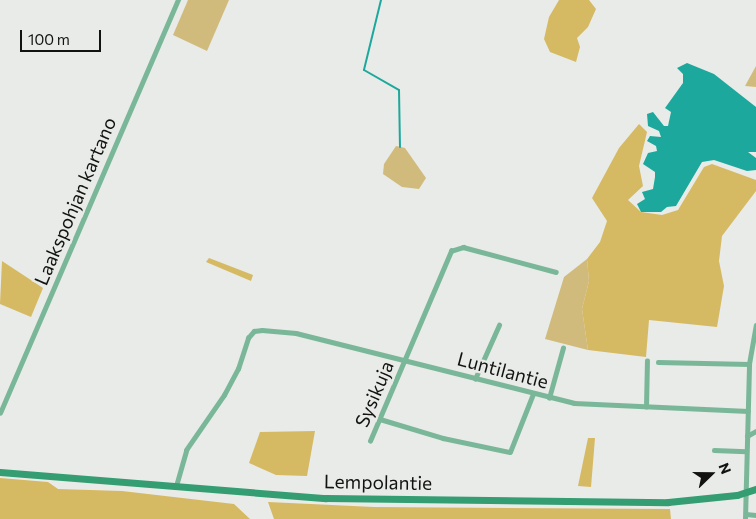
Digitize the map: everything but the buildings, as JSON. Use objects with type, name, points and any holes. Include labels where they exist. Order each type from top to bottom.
[{"type":"street","name":"Laakspohjan kartano","points":[[0,413],[178,0]]},
{"type":"street","name":"Sysikuja","points":[[370,441],[451,250],[463,247],[556,272]]},
{"type":"street","points":[[476,379],[499,325]]},
{"type":"street","points":[[756,326],[749,364],[746,451],[748,493],[746,517],[756,515]]},
{"type":"street","name":"Luntilantie","points":[[176,486],[186,450],[224,395],[254,331],[296,332],[549,398],[593,405],[748,411]]},
{"type":"street","points":[[549,398],[563,348]]},
{"type":"street","points":[[646,407],[647,361]]},
{"type":"street","points":[[658,362],[749,364]]},
{"type":"street","points":[[380,419],[446,439],[510,452],[533,394]]},
{"type":"street","points":[[747,436],[756,432]]},
{"type":"street","points":[[714,450],[746,451]]},
{"type":"street","name":"Lempolantie","points":[[0,472],[326,498],[668,502],[748,493],[756,489]]},
{"type":"shaded area","points":[[188,0],[229,0],[207,51],[173,35]]},
{"type":"shaded area","points":[[559,0],[589,0],[596,9],[588,27],[577,38],[580,47],[576,62],[550,52],[544,39],[549,17]]},
{"type":"shaded area","points":[[756,66],[756,87],[745,86]]},
{"type":"shaded area","points":[[639,124],[647,132],[639,166],[643,186],[628,200],[641,212],[662,215],[678,210],[704,167],[712,164],[756,180],[756,191],[722,236],[719,261],[724,286],[717,327],[649,320],[646,357],[588,350],[582,309],[589,281],[587,259],[600,242],[607,221],[592,198],[619,148]]},
{"type":"shaded area","points":[[396,146],[405,148],[426,178],[419,189],[402,187],[383,174],[384,164]]},
{"type":"shaded area","points":[[209,258],[253,275],[251,281],[206,262]]},
{"type":"shaded area","points":[[587,259],[589,281],[582,309],[588,350],[545,339],[564,277]]},
{"type":"shaded area","points":[[2,261],[43,288],[31,317],[0,304]]},
{"type":"shaded area","points":[[315,431],[307,476],[276,475],[249,463],[260,432]]},
{"type":"shaded area","points":[[588,438],[595,438],[591,487],[578,486]]},
{"type":"shaded area","points":[[0,478],[48,482],[58,489],[122,491],[234,504],[250,519],[0,519]]},
{"type":"shaded area","points":[[268,502],[374,507],[670,509],[671,519],[274,519]]},
{"type":"water","points":[[687,63],[714,74],[756,107],[756,152],[748,152],[756,158],[756,170],[747,171],[714,160],[702,162],[676,206],[667,207],[661,212],[641,212],[637,204],[645,199],[642,192],[653,189],[655,177],[655,172],[643,164],[648,153],[657,151],[656,146],[647,141],[650,136],[661,137],[659,131],[648,126],[647,114],[653,112],[664,126],[668,126],[671,112],[665,108],[683,83],[683,74],[677,68]]},
{"type":"waterway","points":[[381,0],[364,70],[399,90],[400,147]]}]
